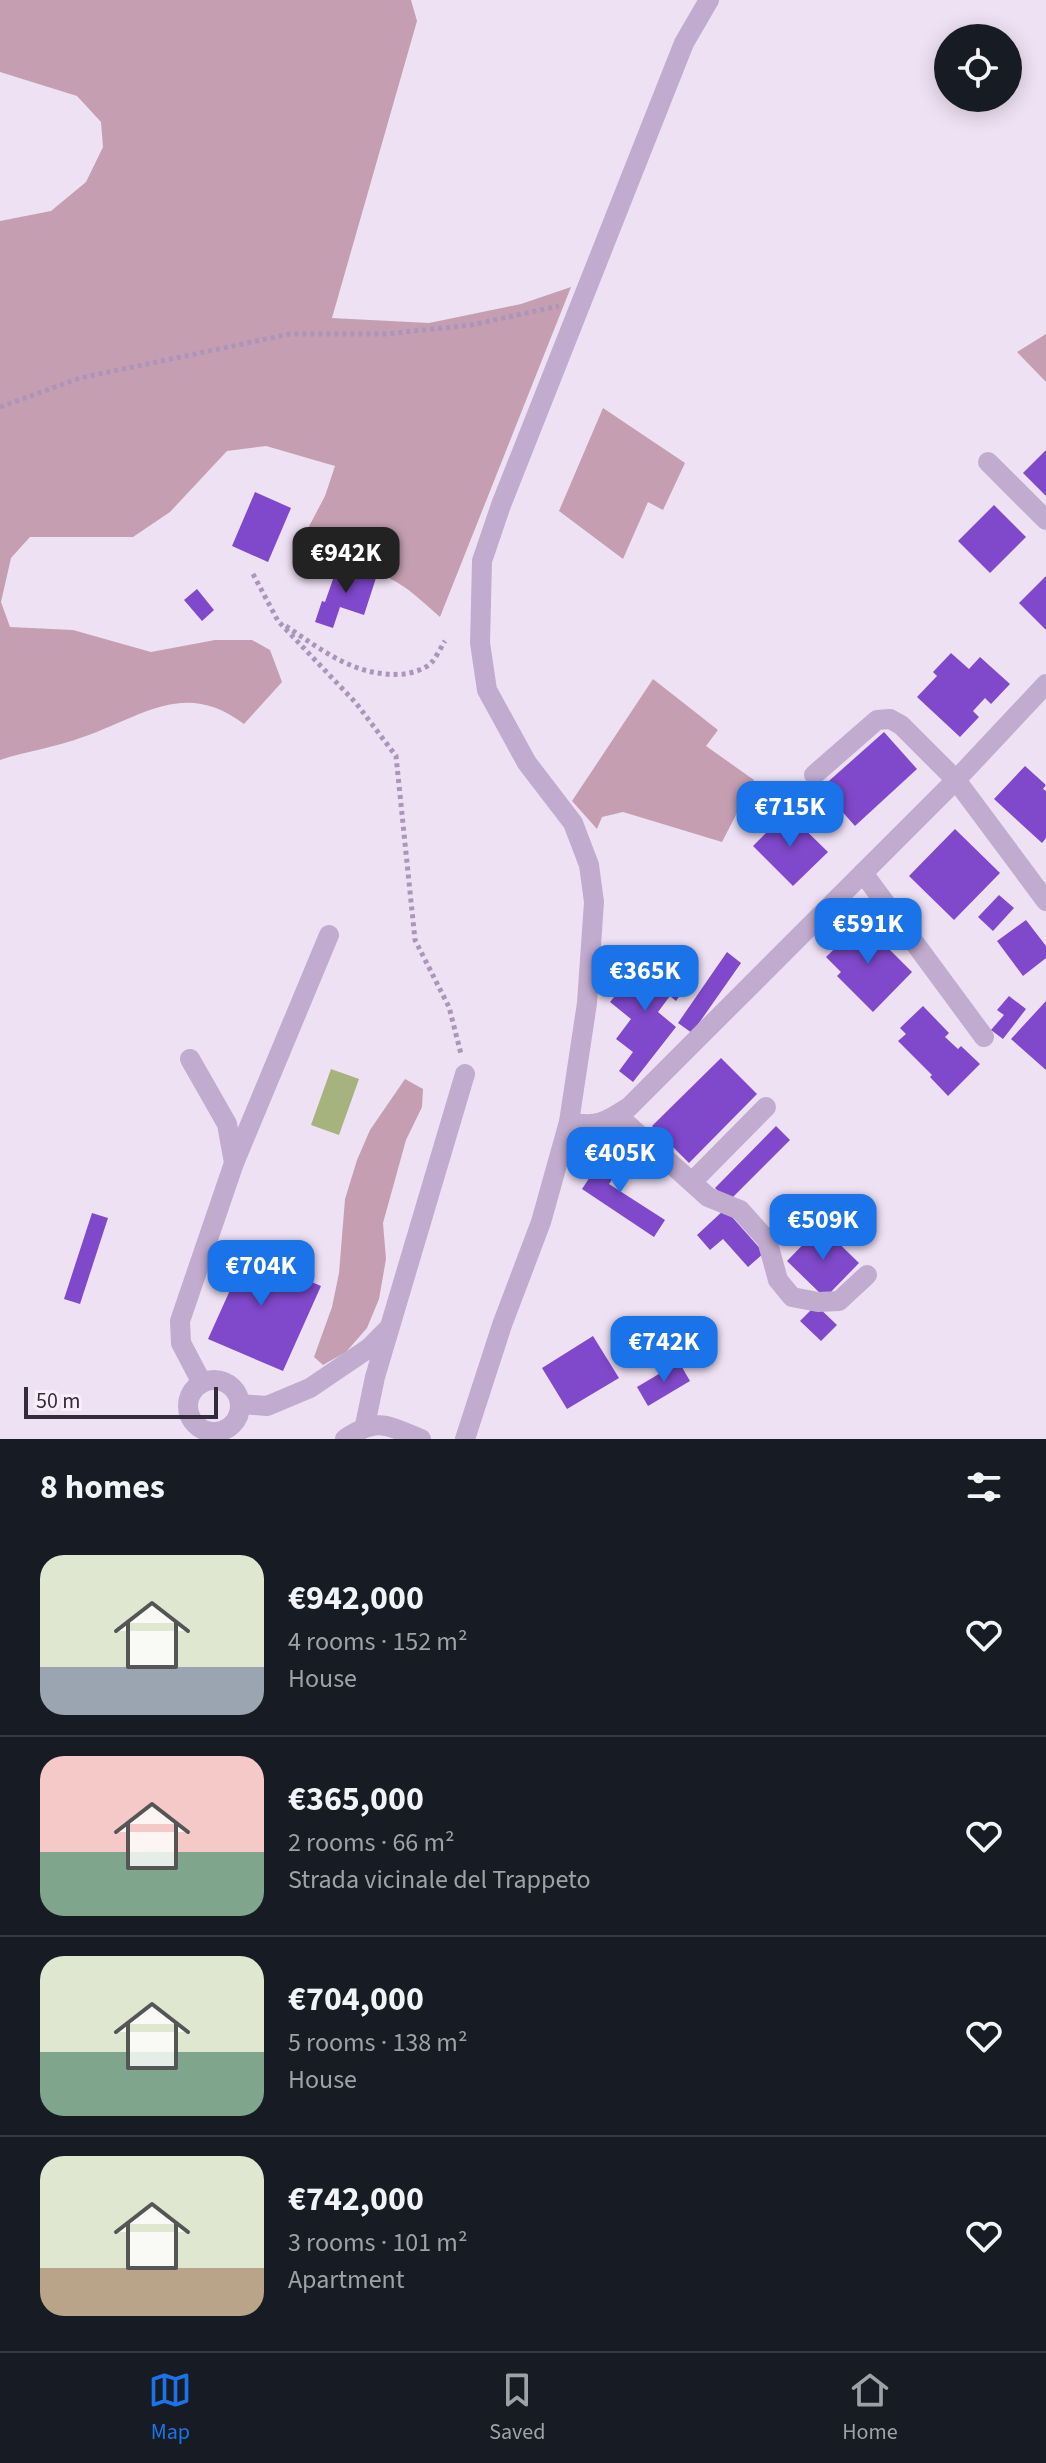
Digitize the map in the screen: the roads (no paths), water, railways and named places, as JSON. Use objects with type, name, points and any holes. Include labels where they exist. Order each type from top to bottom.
[{"type":"street","points":[[465,1439],[502,1325],[541,1222],[569,1122],[587,1003],[594,902],[590,874],[573,823],[527,763],[487,690],[482,668],[482,561],[501,505],[684,43],[709,0]]},
{"type":"street","points":[[988,462],[1046,520]]},
{"type":"street","points":[[569,1122],[589,1126],[605,1122],[629,1107],[956,780],[1046,684]]},
{"type":"street","points":[[814,775],[877,720],[890,719],[901,725],[956,780],[1046,901]]},
{"type":"street","points":[[863,873],[984,1037]]},
{"type":"street","points":[[202,1383],[181,1343],[180,1321],[234,1163],[329,935]]},
{"type":"street","points":[[190,1059],[227,1124],[234,1163]]},
{"type":"street","points":[[365,1425],[375,1377],[465,1074]]},
{"type":"street","points":[[692,1182],[766,1107]]},
{"type":"street","points":[[617,1115],[708,1197],[740,1210],[767,1240],[778,1280],[792,1297],[818,1302],[839,1301],[867,1275]]},
{"type":"street","points":[[240,1404],[267,1406],[310,1388],[369,1348],[390,1327]]},
{"type":"street","points":[[220,1381],[228,1384],[238,1396],[240,1404],[237,1420],[231,1426],[208,1436],[189,1414],[190,1396],[202,1383],[220,1381]]},
{"type":"street","points":[[345,1439],[365,1425],[380,1424],[421,1439]]}]
